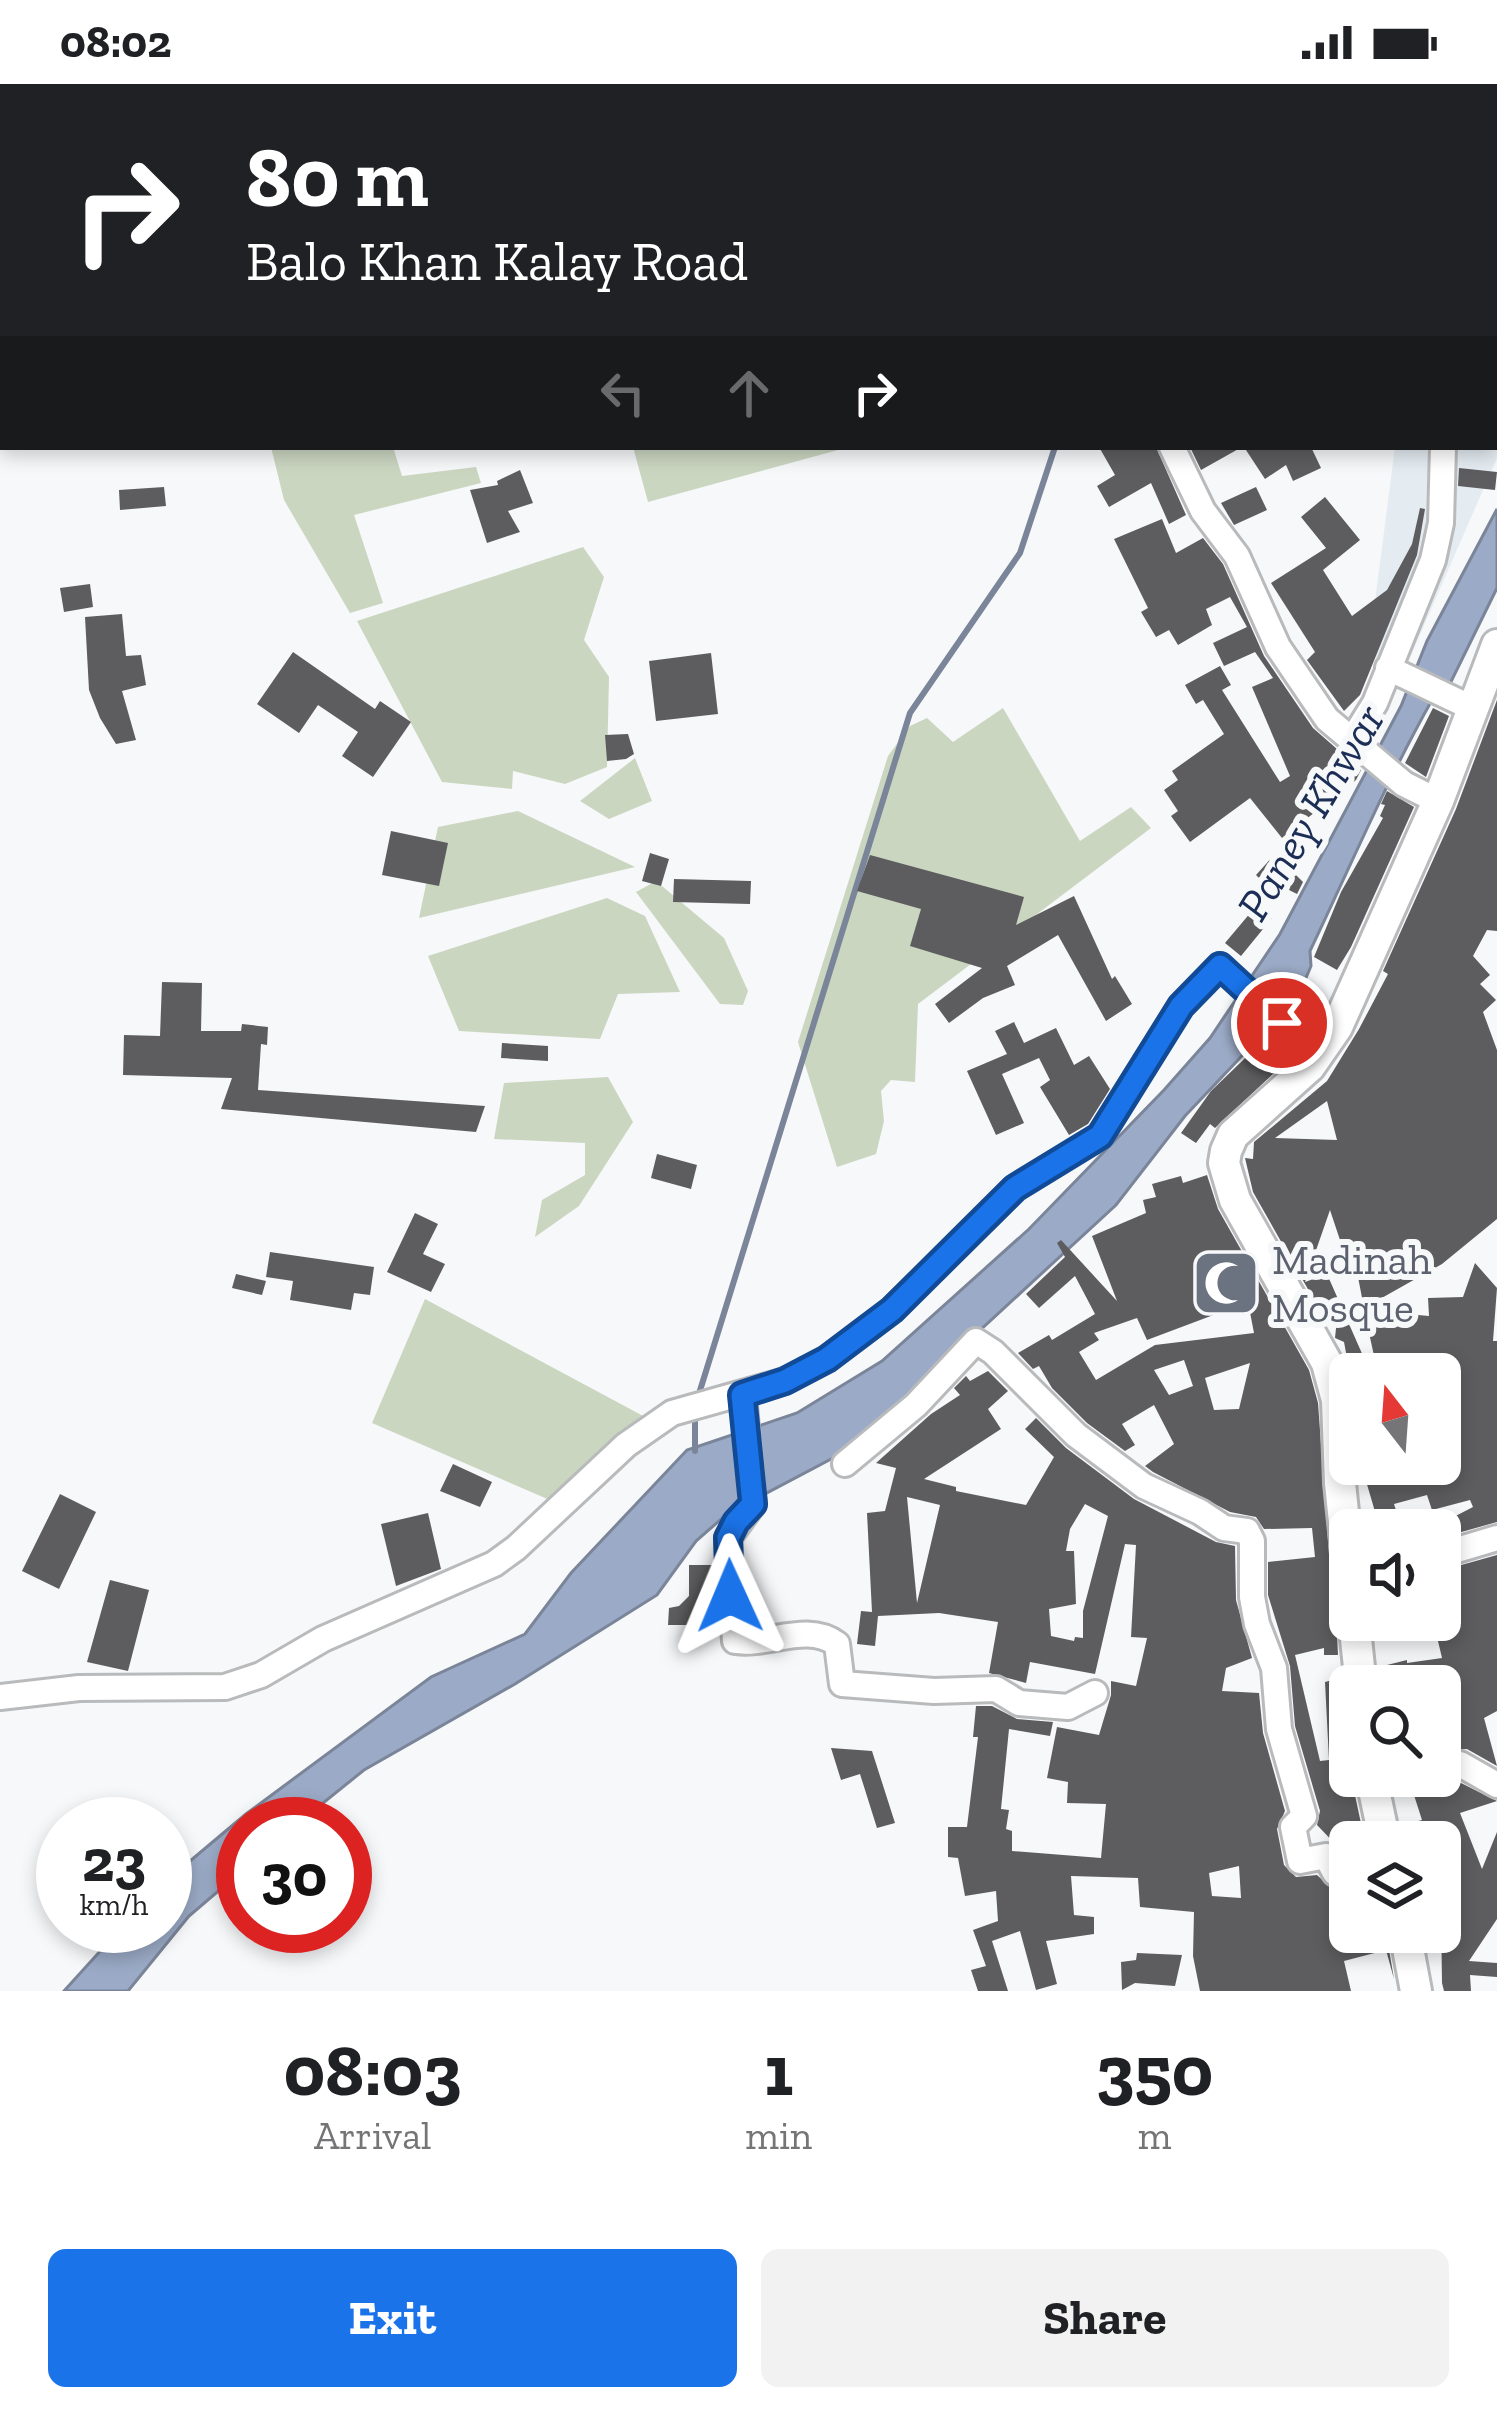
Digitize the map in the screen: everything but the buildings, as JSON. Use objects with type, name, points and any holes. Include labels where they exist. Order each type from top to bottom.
[{"type":"main road","points":[[1343,1509],[1337,1400],[1327,1363],[1235,1200],[1224,1163],[1233,1135],[1310,1066],[1337,1027],[1438,801],[1497,645]]},
{"type":"main road","points":[[1409,1953],[1416,1991]]},
{"type":"street","points":[[1173,450],[1203,511],[1237,556],[1278,647],[1327,719],[1404,784],[1438,801]]},
{"type":"street","points":[[1358,745],[1433,560],[1441,523],[1443,450]]},
{"type":"street","points":[[1388,668],[1472,708]]},
{"type":"street","points":[[0,1697],[79,1688],[225,1687],[245,1682],[323,1639],[494,1564],[626,1445],[671,1413],[785,1381],[827,1359],[892,1310],[1015,1188],[1100,1136],[1181,1006],[1220,966],[1282,1023],[1310,1066]]},
{"type":"street","points":[[845,1463],[916,1405],[976,1341],[993,1352],[1076,1435],[1144,1486],[1224,1528],[1247,1531],[1252,1541],[1257,1624],[1274,1668],[1279,1729],[1304,1816],[1293,1827],[1300,1861],[1326,1856],[1329,1862]]},
{"type":"street","points":[[742,1395],[753,1504],[728,1538],[735,1641],[752,1643],[805,1634],[830,1638],[837,1644],[842,1684],[996,1690],[1019,1703],[1068,1707],[1094,1693]]},
{"type":"street","points":[[1461,1549],[1497,1538]]},
{"type":"street","points":[[1461,1765],[1497,1785]]},
{"type":"shaded area","points":[[1395,450],[1497,450],[1405,669],[1368,655]]},
{"type":"green space","points":[[272,450],[394,450],[402,476],[476,467],[481,483],[354,515],[383,603],[350,613],[284,500]]},
{"type":"green space","points":[[634,450],[838,450],[648,502]]},
{"type":"green space","points":[[583,547],[604,577],[584,640],[609,677],[607,767],[565,784],[513,771],[512,789],[442,782],[357,621]]},
{"type":"green space","points":[[1003,708],[1080,841],[1131,807],[1151,828],[918,1004],[915,1082],[891,1080],[881,1091],[884,1121],[876,1154],[837,1167],[798,1042],[888,756],[910,726],[927,718],[953,742]]},
{"type":"green space","points":[[635,758],[652,801],[609,819],[580,801]]},
{"type":"green space","points":[[518,811],[635,867],[419,918],[438,827]]},
{"type":"green space","points":[[656,881],[724,938],[748,991],[743,1005],[720,1004],[636,892]]},
{"type":"green space","points":[[607,898],[645,916],[680,992],[618,994],[600,1039],[459,1031],[428,956]]},
{"type":"green space","points":[[608,1077],[633,1122],[579,1206],[535,1237],[542,1200],[585,1175],[585,1143],[494,1139],[504,1083]]},
{"type":"green space","points":[[425,1299],[645,1417],[559,1504],[372,1423]]},
{"type":"water","points":[[1497,509],[1497,588],[1442,700],[1432,700],[1384,793],[1310,951],[1305,980],[1185,1116],[1116,1205],[901,1403],[833,1458],[727,1514],[696,1541],[657,1595],[364,1770],[330,1797],[269,1797],[431,1677],[525,1634],[571,1573],[687,1450],[797,1413],[882,1361],[1029,1229],[1210,1038],[1280,934],[1401,706],[1427,641]]},
{"type":"water","points":[[216,1839],[216,1893],[192,1913],[192,1859]]},
{"type":"water","points":[[98,1953],[159,1953],[128,1991],[64,1991]]},
{"type":"waterway","points":[[698,1397],[910,713],[1020,553],[1054,450]]},
{"type":"waterway","points":[[695,1416],[695,1451]]},
{"type":"place","name":"Madinah Mosque","points":[[1226,1283]]},
{"type":"route","points":[[730,1596],[728,1538],[753,1504],[742,1395],[785,1381],[827,1359],[892,1310],[1015,1188],[1100,1136],[1181,1006],[1220,966],[1282,1023]]},
{"type":"water label","name":"Paney Khwar","points":[[1310,812]]}]
